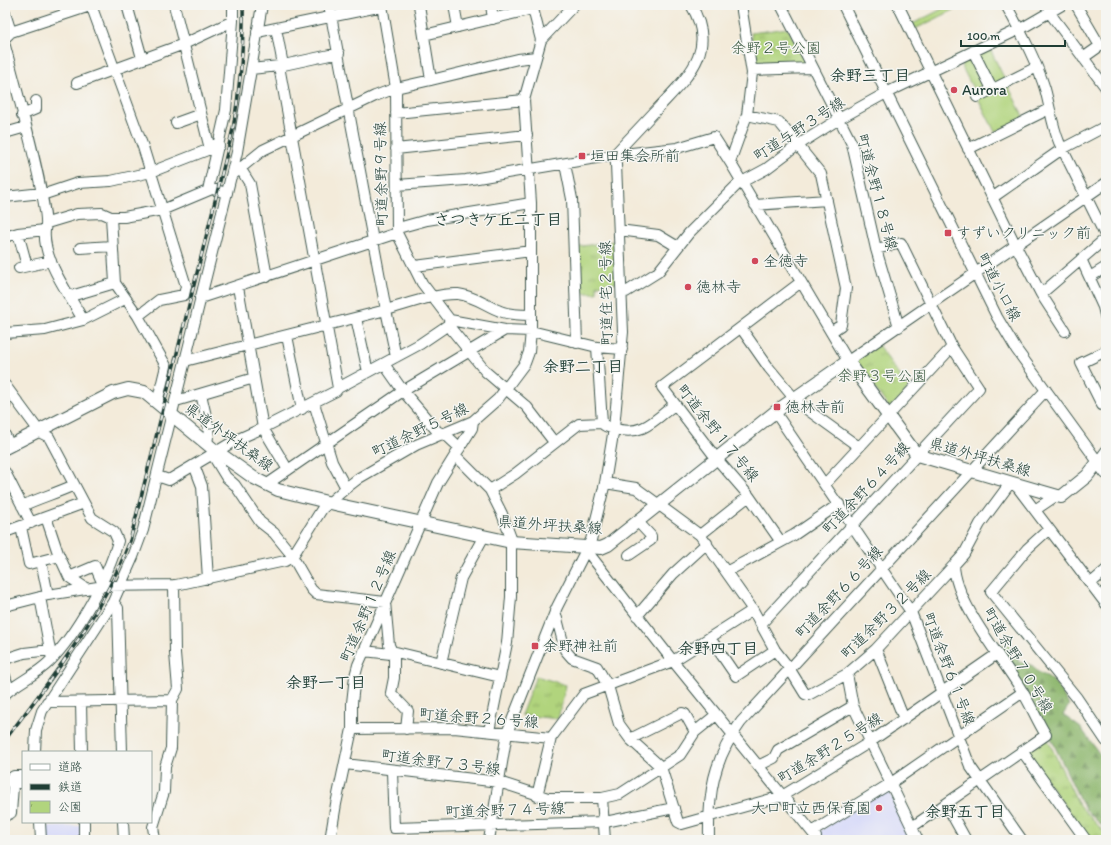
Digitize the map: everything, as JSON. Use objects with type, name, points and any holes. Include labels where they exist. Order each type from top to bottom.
[{"type":"main road","name":"県道外坪扶桑線","points":[[7,443],[39,432],[123,390],[139,390],[172,415],[212,450],[266,485],[283,491],[511,542],[601,548],[608,545],[638,522],[775,412],[848,361],[917,455],[1057,495]]},
{"type":"main road","points":[[1057,495],[1061,497],[1081,481],[1098,462],[1106,473]]},
{"type":"street","points":[[127,5],[142,58]]},
{"type":"street","points":[[174,5],[201,114],[215,147]]},
{"type":"street","points":[[208,190],[215,147],[228,93],[233,5]]},
{"type":"street","points":[[35,751],[37,723],[46,702],[93,635],[113,602],[121,586],[143,530],[231,176],[242,126],[250,69],[262,5]]},
{"type":"street","points":[[329,5],[396,357]]},
{"type":"street","points":[[419,5],[431,80]]},
{"type":"street","points":[[454,5],[458,27]]},
{"type":"street","points":[[491,5],[493,18]]},
{"type":"street","points":[[396,113],[524,100],[541,40],[574,5]]},
{"type":"street","points":[[614,155],[694,68],[700,50],[701,40],[699,23],[691,5]]},
{"type":"street","points":[[730,162],[747,115],[752,70],[742,5]]},
{"type":"street","name":"町道余野１８号線","points":[[781,5],[852,144],[876,249],[900,327]]},
{"type":"street","name":"町道小口線","points":[[843,5],[997,317],[1046,390],[1098,462]]},
{"type":"street","points":[[898,5],[1016,246],[1041,294],[1065,331]]},
{"type":"street","points":[[1006,5],[1037,67],[1045,89],[1053,126],[1062,149],[1106,238],[1041,294]]},
{"type":"street","name":"町道与野３号線","points":[[622,292],[626,292],[658,272],[716,204],[742,183],[766,169],[798,145],[839,119],[886,93],[1019,29],[1050,9],[1062,5]]},
{"type":"street","points":[[1076,5],[1100,46],[1083,58]]},
{"type":"street","points":[[5,13],[8,35],[92,6],[151,172],[186,286],[184,295],[159,300],[138,316]]},
{"type":"street","points":[[257,32],[382,6]]},
{"type":"street","name":"町道余野９号線","points":[[382,6],[396,88],[397,230],[431,299],[469,352],[486,372],[527,407],[554,442]]},
{"type":"street","points":[[424,35],[532,7],[541,40]]},
{"type":"street","points":[[1050,9],[1083,58],[1106,88]]},
{"type":"street","points":[[77,83],[142,58],[184,44],[233,21]]},
{"type":"street","points":[[276,28],[292,137],[338,388]]},
{"type":"street","points":[[5,46],[42,194],[51,261],[58,277],[71,296],[83,320]]},
{"type":"street","points":[[973,51],[992,89]]},
{"type":"street","points":[[250,69],[281,65],[339,54]]},
{"type":"street","points":[[231,176],[263,150],[375,96],[396,88],[518,59],[536,57]]},
{"type":"street","points":[[977,97],[1037,67]]},
{"type":"street","points":[[752,70],[812,68]]},
{"type":"street","name":"町道余野５号線","points":[[292,557],[322,509],[329,502],[359,478],[416,445],[474,422],[486,412],[507,389],[525,363],[529,352],[531,331],[531,204],[530,170],[524,100]]},
{"type":"street","points":[[22,115],[36,108],[36,101]]},
{"type":"street","points":[[968,149],[1049,109]]},
{"type":"street","points":[[176,123],[201,114]]},
{"type":"street","points":[[747,115],[779,122],[821,174],[846,288],[841,325],[831,332]]},
{"type":"street","points":[[992,198],[1062,149],[1106,126]]},
{"type":"street","points":[[5,133],[26,127]]},
{"type":"street","points":[[396,149],[527,135]]},
{"type":"street","points":[[397,185],[466,180],[614,155],[677,148],[714,137],[848,361],[900,327],[1106,183]]},
{"type":"street","points":[[5,197],[42,194],[78,183],[112,181],[151,172],[215,147]]},
{"type":"street","name":"町道住宅２号線","points":[[489,840],[507,733],[555,611],[588,547],[605,483],[614,428],[622,349],[620,230],[614,155]]},
{"type":"street","points":[[565,164],[572,199],[577,342]]},
{"type":"street","points":[[240,168],[250,184],[267,277]]},
{"type":"street","points":[[5,237],[46,227],[77,214],[102,213],[111,217],[162,210],[208,190],[212,189],[227,193]]},
{"type":"street","points":[[755,205],[827,200]]},
{"type":"street","points":[[200,298],[238,287],[374,241],[397,230],[427,220],[531,204]]},
{"type":"street","points":[[111,217],[114,245],[112,246],[115,283],[138,316],[166,366],[157,403]]},
{"type":"street","points":[[620,230],[658,235],[678,247]]},
{"type":"street","points":[[18,233],[23,267],[51,261]]},
{"type":"street","name":"町道余野６４号線","points":[[761,624],[979,388],[952,348],[901,243],[876,249]]},
{"type":"street","points":[[80,248],[112,246]]},
{"type":"street","points":[[415,266],[531,251]]},
{"type":"street","points":[[1082,259],[1106,319]]},
{"type":"street","points":[[1090,277],[1106,267]]},
{"type":"street","name":"町道余野１７号線","points":[[781,542],[749,496],[716,458],[662,387],[801,282]]},
{"type":"street","points":[[71,296],[115,283]]},
{"type":"street","points":[[238,287],[263,428],[288,470]]},
{"type":"street","points":[[185,361],[386,310],[458,294],[478,299],[483,304],[502,312],[531,315]]},
{"type":"street","points":[[5,333],[44,330],[83,320],[125,299]]},
{"type":"street","points":[[356,318],[368,372]]},
{"type":"street","points":[[157,476],[169,480],[194,465],[212,450],[263,428],[314,403],[336,391],[338,388],[420,344],[449,323],[505,330],[531,331],[597,347],[622,349]]},
{"type":"street","points":[[741,328],[769,368],[795,398],[859,447]]},
{"type":"street","points":[[266,485],[403,391],[505,330]]},
{"type":"street","points":[[287,336],[302,409]]},
{"type":"street","points":[[597,347],[602,423]]},
{"type":"street","points":[[825,484],[952,348]]},
{"type":"street","points":[[1106,352],[1081,363],[1102,406],[1106,404]]},
{"type":"street","points":[[384,364],[403,391],[437,431],[446,436],[490,490],[502,514],[511,542],[511,597],[507,643],[489,731]]},
{"type":"street","points":[[176,401],[254,378]]},
{"type":"street","points":[[5,384],[39,432],[49,437],[92,518],[114,532],[118,539],[110,565],[78,624],[51,654],[7,692]]},
{"type":"street","name":"町道余野６６号線","points":[[709,840],[709,816],[714,777],[722,753],[732,734],[746,715],[1046,390]]},
{"type":"street","points":[[201,394],[212,450],[223,473],[235,485],[260,522],[274,533],[292,557],[311,589],[316,594],[385,602],[394,678],[392,693],[408,711],[406,729]]},
{"type":"street","points":[[314,403],[332,462],[346,488]]},
{"type":"street","points":[[490,490],[515,474],[554,442],[579,424],[602,423],[605,426],[630,431],[643,429],[675,404]]},
{"type":"street","name":"町道余野６１号線","points":[[775,412],[911,612],[970,766],[1022,840]]},
{"type":"street","name":"町道余野１２号線","points":[[330,840],[352,729],[352,703],[355,676],[385,602],[438,483],[458,452],[474,422]]},
{"type":"street","points":[[1098,462],[1106,451]]},
{"type":"street","points":[[194,465],[202,486],[208,579]]},
{"type":"street","points":[[5,472],[31,523]]},
{"type":"street","points":[[954,565],[964,554],[980,524],[1011,482],[1018,488],[1106,604]]},
{"type":"street","name":"町道余野３２号線","points":[[605,483],[636,488],[704,539],[753,610],[775,650],[789,668],[804,694],[808,695],[847,674],[876,649],[954,565]]},
{"type":"street","points":[[22,506],[41,497],[55,494],[74,485]]},
{"type":"street","points":[[1035,510],[1057,495]]},
{"type":"street","points":[[637,616],[704,539],[749,496]]},
{"type":"street","points":[[5,532],[84,503]]},
{"type":"street","points":[[726,572],[810,525],[839,504]]},
{"type":"street","points":[[46,517],[58,553],[69,577],[87,589]]},
{"type":"street","points":[[629,555],[651,540],[651,536],[638,522]]},
{"type":"street","points":[[21,527],[29,564],[56,557],[58,553]]},
{"type":"street","points":[[1049,529],[1027,549],[991,592],[1077,698],[1106,741]]},
{"type":"street","points":[[441,663],[461,578],[484,536]]},
{"type":"street","points":[[588,547],[590,555],[637,616],[814,835],[1023,692]]},
{"type":"street","points":[[5,606],[44,596],[87,589],[100,584],[121,586],[175,585],[285,561],[292,557]]},
{"type":"street","points":[[41,561],[51,654]]},
{"type":"street","name":"町道余野７０号線","points":[[912,827],[1046,735],[1023,692],[976,620],[958,585],[954,565]]},
{"type":"street","points":[[69,577],[95,566],[100,584]]},
{"type":"street","points":[[1091,583],[1106,570]]},
{"type":"street","points":[[155,840],[153,827],[164,792],[165,767],[171,748],[172,700],[178,689],[175,654],[175,585]]},
{"type":"street","points":[[113,602],[118,608],[122,751]]},
{"type":"street","name":"町道余野２６号線","points":[[352,729],[454,728],[551,738],[584,694],[673,661],[753,610]]},
{"type":"street","points":[[555,611],[565,650],[572,658],[597,667],[608,686],[619,724],[630,740],[661,767]]},
{"type":"street","points":[[710,638],[736,676],[775,650]]},
{"type":"street","points":[[876,649],[904,719]]},
{"type":"street","points":[[364,651],[396,652],[500,677]]},
{"type":"street","points":[[5,659],[24,653],[51,654]]},
{"type":"street","name":"町道余野２５号線","points":[[661,767],[678,822],[682,824],[782,796],[870,742],[997,654]]},
{"type":"street","points":[[847,674],[853,706],[918,840]]},
{"type":"street","points":[[5,676],[7,692]]},
{"type":"street","points":[[46,702],[172,700]]},
{"type":"street","points":[[81,702],[82,751]]},
{"type":"street","points":[[758,766],[774,758],[778,750],[853,706]]},
{"type":"street","points":[[630,740],[682,713],[685,714],[694,732]]},
{"type":"street","name":"町道余野７３号線","points":[[346,764],[392,771],[499,782],[538,796],[548,798],[602,798],[620,794],[680,755],[694,732],[716,715]]},
{"type":"street","points":[[538,796],[551,738]]},
{"type":"street","points":[[1022,751],[1086,840]]},
{"type":"street","name":"町道余野７４号線","points":[[392,771],[394,828],[605,822],[674,808]]},
{"type":"street","points":[[5,782],[14,776],[22,776]]},
{"type":"street","points":[[5,816],[12,813],[13,786],[16,783],[22,783]]},
{"type":"street","points":[[5,796],[13,803]]},
{"type":"street","points":[[602,798],[605,822],[605,840]]},
{"type":"street","points":[[946,804],[966,840]]},
{"type":"street","points":[[40,823],[41,840]]},
{"type":"street","points":[[84,823],[84,840]]},
{"type":"street","points":[[123,823],[124,840]]},
{"type":"shaded area","name":"大口町立西保育園","points":[[888,789],[915,840],[822,840],[818,835],[818,832]]},
{"type":"shaded area","points":[[82,826],[82,840],[46,840],[46,827]]},
{"type":"green space","points":[[950,5],[964,5],[915,29],[909,22],[914,23]]},
{"type":"green space","name":"余野２号公園","points":[[788,28],[806,63],[804,65],[758,67],[756,64],[751,33]]},
{"type":"green space","points":[[989,47],[1024,118],[995,132],[959,61]]},
{"type":"green space","points":[[615,241],[617,283],[597,285],[597,293],[577,293],[576,247]]},
{"type":"green space","name":"余野３号公園","points":[[878,345],[909,388],[890,409],[855,361]]},
{"type":"green space","points":[[1011,645],[1019,662],[1032,665],[1038,672],[1055,682],[1069,705],[1063,715],[1081,728],[1106,763],[1106,797],[1104,799],[1106,801],[1106,810],[1099,815],[1106,823],[1106,830],[1086,810],[1043,721],[1002,655],[1002,646]]},
{"type":"green space","points":[[536,676],[566,685],[558,719],[521,715]]},
{"type":"green space","points":[[1047,738],[1079,805],[1106,834],[1106,840],[1089,840],[1028,754],[1029,750]]},
{"type":"railway","points":[[5,740],[75,645],[105,595],[130,541],[233,129],[241,67],[243,5]]},
{"type":"place","name":"Aurora","points":[[954,90]]},
{"type":"place","name":"垣田集会所前","points":[[582,156]]},
{"type":"place","name":"すずいクリニック前","points":[[948,233]]},
{"type":"place","name":"全徳寺","points":[[755,261]]},
{"type":"place","name":"徳林寺","points":[[688,287]]},
{"type":"place","name":"徳林寺前","points":[[777,407]]},
{"type":"place","name":"余野神社前","points":[[535,646]]},
{"type":"place","name":"大口町立西保育園","points":[[879,808]]},
{"type":"district","name":"余野三丁目","points":[[870,75]]},
{"type":"district","name":"さつきケ丘二丁目","points":[[498,219]]},
{"type":"district","name":"余野二丁目","points":[[583,366]]},
{"type":"district","name":"余野四丁目","points":[[718,648]]},
{"type":"district","name":"余野一丁目","points":[[326,682]]},
{"type":"district","name":"余野五丁目","points":[[965,811]]}]
